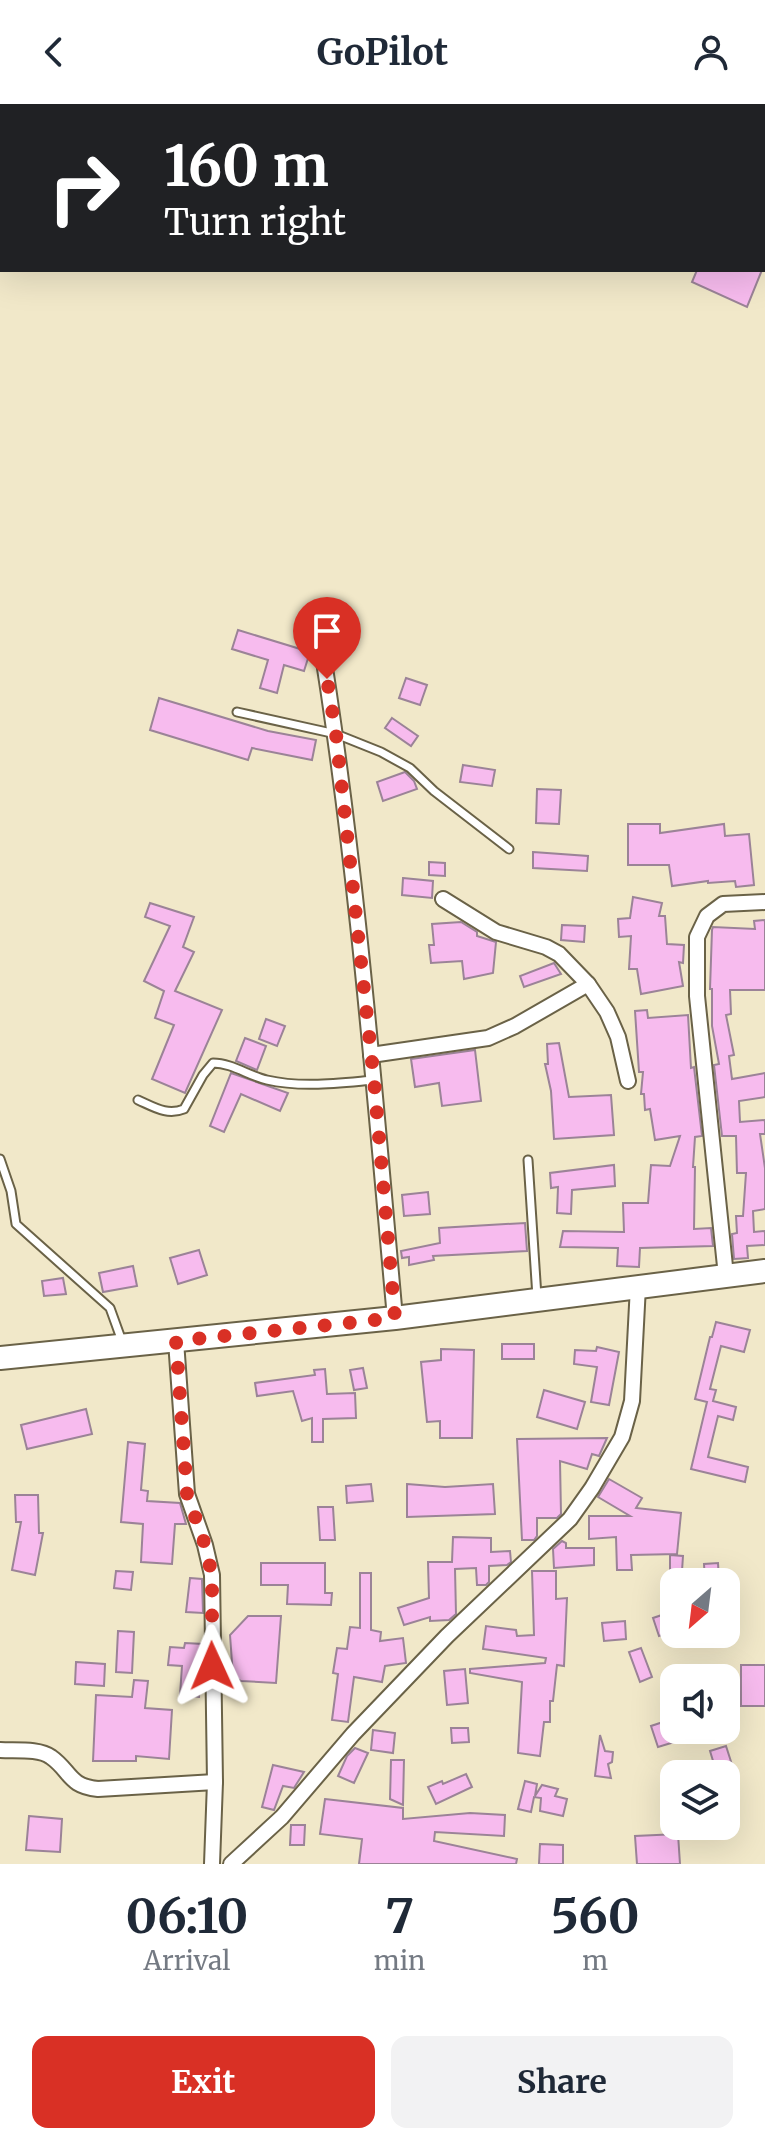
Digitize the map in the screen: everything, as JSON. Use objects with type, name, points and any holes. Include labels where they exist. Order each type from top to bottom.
[{"type":"main road","points":[[0,1358],[395,1318],[765,1271]]},
{"type":"street","points":[[318,624],[336,734],[374,1080],[395,1318]]},
{"type":"street","points":[[443,899],[496,932],[559,954],[588,984],[607,1012],[618,1037],[628,1081]]},
{"type":"street","points":[[726,1276],[697,996],[697,937],[707,916],[723,904],[765,902]]},
{"type":"street","points":[[371,1055],[488,1038],[588,984]]},
{"type":"street","points":[[231,1864],[282,1817],[353,1734],[436,1647],[570,1519],[592,1488],[622,1437],[632,1401],[638,1286]]},
{"type":"street","points":[[176,1341],[187,1494],[212,1575],[215,1782],[212,1864]]},
{"type":"street","points":[[0,1750],[43,1753],[53,1757],[71,1779],[83,1787],[98,1789],[215,1782]]},
{"type":"lane","points":[[237,712],[336,734],[381,752],[410,768],[434,791],[509,849]]},
{"type":"lane","points":[[138,1100],[164,1111],[175,1113],[184,1109],[213,1063],[265,1080],[293,1084],[374,1080]]},
{"type":"lane","points":[[0,1159],[11,1191],[16,1224],[110,1308],[124,1346]]},
{"type":"lane","points":[[528,1160],[537,1299]]},
{"type":"building","points":[[696,272],[761,272],[747,307],[692,282]]},
{"type":"building","points":[[238,630],[310,652],[304,671],[284,665],[277,693],[260,688],[268,660],[232,649]]},
{"type":"building","points":[[406,678],[427,685],[420,705],[399,698]]},
{"type":"building","points":[[159,698],[268,731],[316,740],[312,760],[252,748],[248,760],[150,730]]},
{"type":"building","points":[[392,718],[418,736],[411,746],[385,728]]},
{"type":"building","points":[[463,765],[495,770],[492,786],[460,782]]},
{"type":"building","points":[[405,772],[417,789],[383,801],[377,782]]},
{"type":"building","points":[[537,789],[561,790],[559,824],[536,823]]},
{"type":"building","points":[[628,824],[660,824],[660,833],[724,824],[725,836],[749,834],[754,885],[736,887],[735,881],[708,881],[672,886],[669,865],[628,865]]},
{"type":"building","points":[[533,852],[588,856],[587,871],[533,868]]},
{"type":"building","points":[[429,862],[445,863],[445,876],[429,875]]},
{"type":"building","points":[[403,878],[433,881],[432,898],[402,895]]},
{"type":"building","points":[[633,897],[662,903],[659,916],[665,916],[667,944],[684,945],[683,963],[679,962],[683,986],[641,994],[637,969],[629,969],[631,936],[619,937],[618,919],[630,918]]},
{"type":"building","points":[[150,903],[194,917],[183,947],[194,952],[175,991],[222,1010],[185,1093],[152,1079],[174,1025],[155,1018],[164,991],[144,981],[170,926],[145,917]]},
{"type":"building","points":[[765,920],[765,990],[730,990],[731,1014],[726,1015],[734,1055],[729,1056],[732,1079],[765,1073],[765,1097],[739,1101],[740,1122],[765,1120],[765,1134],[760,1134],[765,1168],[765,1209],[753,1211],[754,1232],[765,1231],[765,1245],[747,1246],[748,1258],[734,1259],[732,1234],[737,1233],[736,1216],[743,1216],[746,1173],[737,1173],[736,1136],[722,1136],[714,1065],[719,1064],[712,1026],[710,989],[712,930],[713,927],[755,929],[754,921]]},
{"type":"building","points":[[461,922],[477,932],[477,936],[496,942],[493,973],[464,979],[462,961],[431,963],[429,945],[434,945],[432,924]]},
{"type":"building","points":[[562,925],[585,926],[584,942],[561,940]]},
{"type":"building","points":[[554,963],[561,974],[524,987],[520,976]]},
{"type":"building","points":[[647,1010],[648,1018],[688,1015],[691,1068],[694,1067],[702,1136],[695,1137],[694,1229],[711,1228],[713,1246],[640,1248],[639,1267],[617,1266],[618,1248],[560,1247],[563,1231],[624,1232],[623,1203],[648,1203],[651,1165],[670,1166],[680,1136],[655,1140],[650,1109],[645,1110],[644,1094],[641,1094],[643,1072],[639,1072],[635,1011]]},
{"type":"building","points":[[266,1019],[285,1026],[277,1046],[259,1039]]},
{"type":"building","points":[[245,1038],[266,1046],[257,1070],[236,1061]]},
{"type":"building","points":[[559,1043],[569,1097],[611,1095],[614,1135],[554,1139],[551,1091],[545,1064],[548,1064],[547,1044]]},
{"type":"building","points":[[475,1050],[481,1101],[442,1106],[439,1083],[415,1087],[411,1059]]},
{"type":"building","points":[[231,1073],[288,1093],[280,1111],[241,1094],[224,1132],[210,1126]]},
{"type":"building","points":[[614,1165],[615,1186],[572,1190],[571,1214],[557,1213],[558,1187],[551,1188],[550,1173]]},
{"type":"building","points":[[428,1192],[430,1214],[404,1216],[402,1195]]},
{"type":"building","points":[[525,1223],[527,1251],[433,1256],[434,1260],[409,1265],[409,1257],[402,1258],[401,1251],[440,1243],[439,1228]]},
{"type":"building","points":[[199,1250],[207,1275],[178,1284],[170,1258]]},
{"type":"building","points":[[133,1266],[137,1286],[103,1292],[99,1273]]},
{"type":"building","points":[[63,1278],[66,1294],[44,1296],[42,1281]]},
{"type":"building","points":[[716,1322],[750,1330],[744,1352],[721,1346],[710,1389],[716,1390],[713,1401],[736,1407],[733,1420],[718,1416],[708,1457],[748,1467],[745,1482],[691,1469],[707,1402],[695,1399]]},
{"type":"building","points":[[502,1344],[534,1344],[534,1359],[502,1359]]},
{"type":"building","points":[[597,1347],[619,1352],[609,1405],[591,1402],[597,1367],[574,1364],[575,1350],[596,1351]]},
{"type":"building","points":[[441,1349],[474,1350],[472,1438],[440,1438],[440,1421],[427,1422],[421,1362],[441,1360]]},
{"type":"building","points":[[363,1368],[367,1388],[354,1390],[350,1370]]},
{"type":"building","points":[[325,1369],[327,1394],[355,1393],[356,1418],[323,1419],[323,1442],[312,1442],[312,1418],[302,1421],[293,1391],[257,1396],[255,1383],[315,1375],[314,1370]]},
{"type":"building","points":[[544,1390],[585,1402],[577,1429],[537,1417]]},
{"type":"building","points":[[86,1409],[92,1434],[27,1449],[21,1425]]},
{"type":"building","points":[[607,1438],[599,1456],[592,1454],[587,1469],[560,1461],[561,1514],[557,1518],[537,1518],[537,1536],[534,1540],[522,1540],[517,1439]]},
{"type":"building","points":[[128,1442],[145,1444],[141,1490],[148,1491],[147,1501],[180,1503],[186,1524],[175,1524],[172,1564],[141,1562],[143,1524],[121,1522]]},
{"type":"building","points":[[609,1479],[642,1498],[636,1508],[681,1513],[677,1554],[631,1555],[632,1570],[617,1570],[616,1537],[589,1539],[589,1516],[630,1516],[598,1497]]},
{"type":"building","points":[[371,1484],[373,1501],[347,1503],[346,1486]]},
{"type":"building","points":[[407,1484],[445,1487],[493,1484],[495,1514],[407,1517]]},
{"type":"building","points":[[15,1495],[38,1495],[39,1533],[43,1533],[35,1575],[12,1570],[21,1522],[16,1522]]},
{"type":"building","points":[[318,1507],[333,1507],[335,1540],[320,1540]]},
{"type":"building","points":[[453,1537],[491,1538],[491,1552],[510,1551],[511,1562],[489,1566],[489,1582],[486,1585],[477,1585],[476,1568],[455,1569],[456,1614],[449,1620],[430,1621],[430,1617],[404,1625],[398,1608],[429,1598],[428,1562],[452,1562]]},
{"type":"building","points":[[562,1541],[566,1543],[566,1548],[594,1548],[594,1565],[554,1568],[553,1549]]},
{"type":"building","points":[[670,1555],[683,1556],[682,1568],[670,1568]]},
{"type":"building","points":[[261,1563],[325,1563],[325,1593],[332,1593],[331,1605],[287,1604],[288,1585],[261,1585]]},
{"type":"building","points":[[718,1563],[718,1568],[704,1568],[704,1564]]},
{"type":"building","points":[[116,1571],[133,1572],[131,1590],[114,1588]]},
{"type":"building","points":[[532,1571],[556,1571],[556,1599],[567,1598],[564,1666],[557,1665],[553,1701],[550,1701],[550,1722],[544,1722],[540,1756],[518,1753],[522,1682],[470,1673],[470,1669],[545,1663],[546,1658],[483,1649],[486,1626],[516,1630],[517,1636],[534,1635]]},
{"type":"building","points":[[360,1573],[371,1573],[371,1630],[381,1632],[380,1641],[403,1638],[406,1663],[385,1666],[382,1682],[354,1677],[348,1722],[332,1720],[338,1674],[333,1673],[337,1648],[347,1649],[350,1627],[360,1628]]},
{"type":"building","points":[[190,1578],[202,1579],[203,1613],[186,1612]]},
{"type":"building","points":[[248,1616],[281,1616],[276,1683],[241,1681],[233,1676],[230,1635]]},
{"type":"building","points":[[660,1616],[660,1636],[659,1636],[653,1618]]},
{"type":"building","points":[[625,1621],[626,1639],[604,1641],[602,1623]]},
{"type":"building","points":[[118,1631],[134,1632],[132,1673],[116,1672]]},
{"type":"building","points":[[185,1643],[203,1644],[199,1697],[180,1695],[182,1666],[168,1665],[170,1647],[184,1648]]},
{"type":"building","points":[[641,1648],[652,1677],[640,1682],[629,1652]]},
{"type":"building","points":[[76,1662],[105,1664],[104,1686],[75,1684]]},
{"type":"building","points":[[741,1665],[765,1665],[765,1706],[741,1706]]},
{"type":"building","points":[[465,1669],[468,1703],[447,1705],[444,1671]]},
{"type":"building","points":[[134,1680],[148,1681],[145,1708],[172,1710],[169,1759],[136,1756],[136,1761],[93,1761],[96,1695],[132,1697]]},
{"type":"building","points":[[660,1723],[660,1744],[668,1744],[658,1747],[651,1726]]},
{"type":"building","points":[[451,1728],[468,1728],[469,1742],[452,1743]]},
{"type":"building","points":[[373,1730],[395,1733],[393,1753],[371,1750]]},
{"type":"building","points":[[600,1735],[605,1751],[613,1752],[612,1762],[608,1764],[611,1778],[595,1776]]},
{"type":"building","points":[[726,1746],[730,1760],[713,1760],[710,1751]]},
{"type":"building","points":[[355,1748],[368,1753],[354,1783],[338,1776],[347,1756]]},
{"type":"building","points":[[391,1760],[404,1760],[403,1805],[390,1799]]},
{"type":"building","points":[[273,1765],[304,1772],[294,1788],[283,1786],[274,1810],[262,1807]]},
{"type":"building","points":[[466,1774],[472,1787],[436,1804],[428,1787]]},
{"type":"building","points":[[525,1781],[537,1784],[535,1796],[542,1785],[558,1789],[555,1796],[567,1799],[563,1816],[540,1811],[541,1798],[534,1797],[531,1812],[518,1809]]},
{"type":"building","points":[[325,1799],[403,1808],[403,1819],[470,1813],[505,1815],[504,1836],[435,1832],[434,1841],[517,1859],[516,1864],[359,1864],[362,1839],[320,1834]]},
{"type":"building","points":[[29,1816],[62,1819],[60,1852],[26,1850]]},
{"type":"building","points":[[291,1825],[305,1825],[304,1845],[290,1845]]},
{"type":"building","points":[[660,1835],[660,1840],[678,1840],[680,1864],[637,1864],[635,1836]]},
{"type":"building","points":[[540,1844],[563,1845],[563,1864],[539,1864]]},
{"type":"route","points":[[212,1666],[212,1575],[187,1494],[176,1341],[395,1318],[374,1080],[336,734],[327,679]]}]
